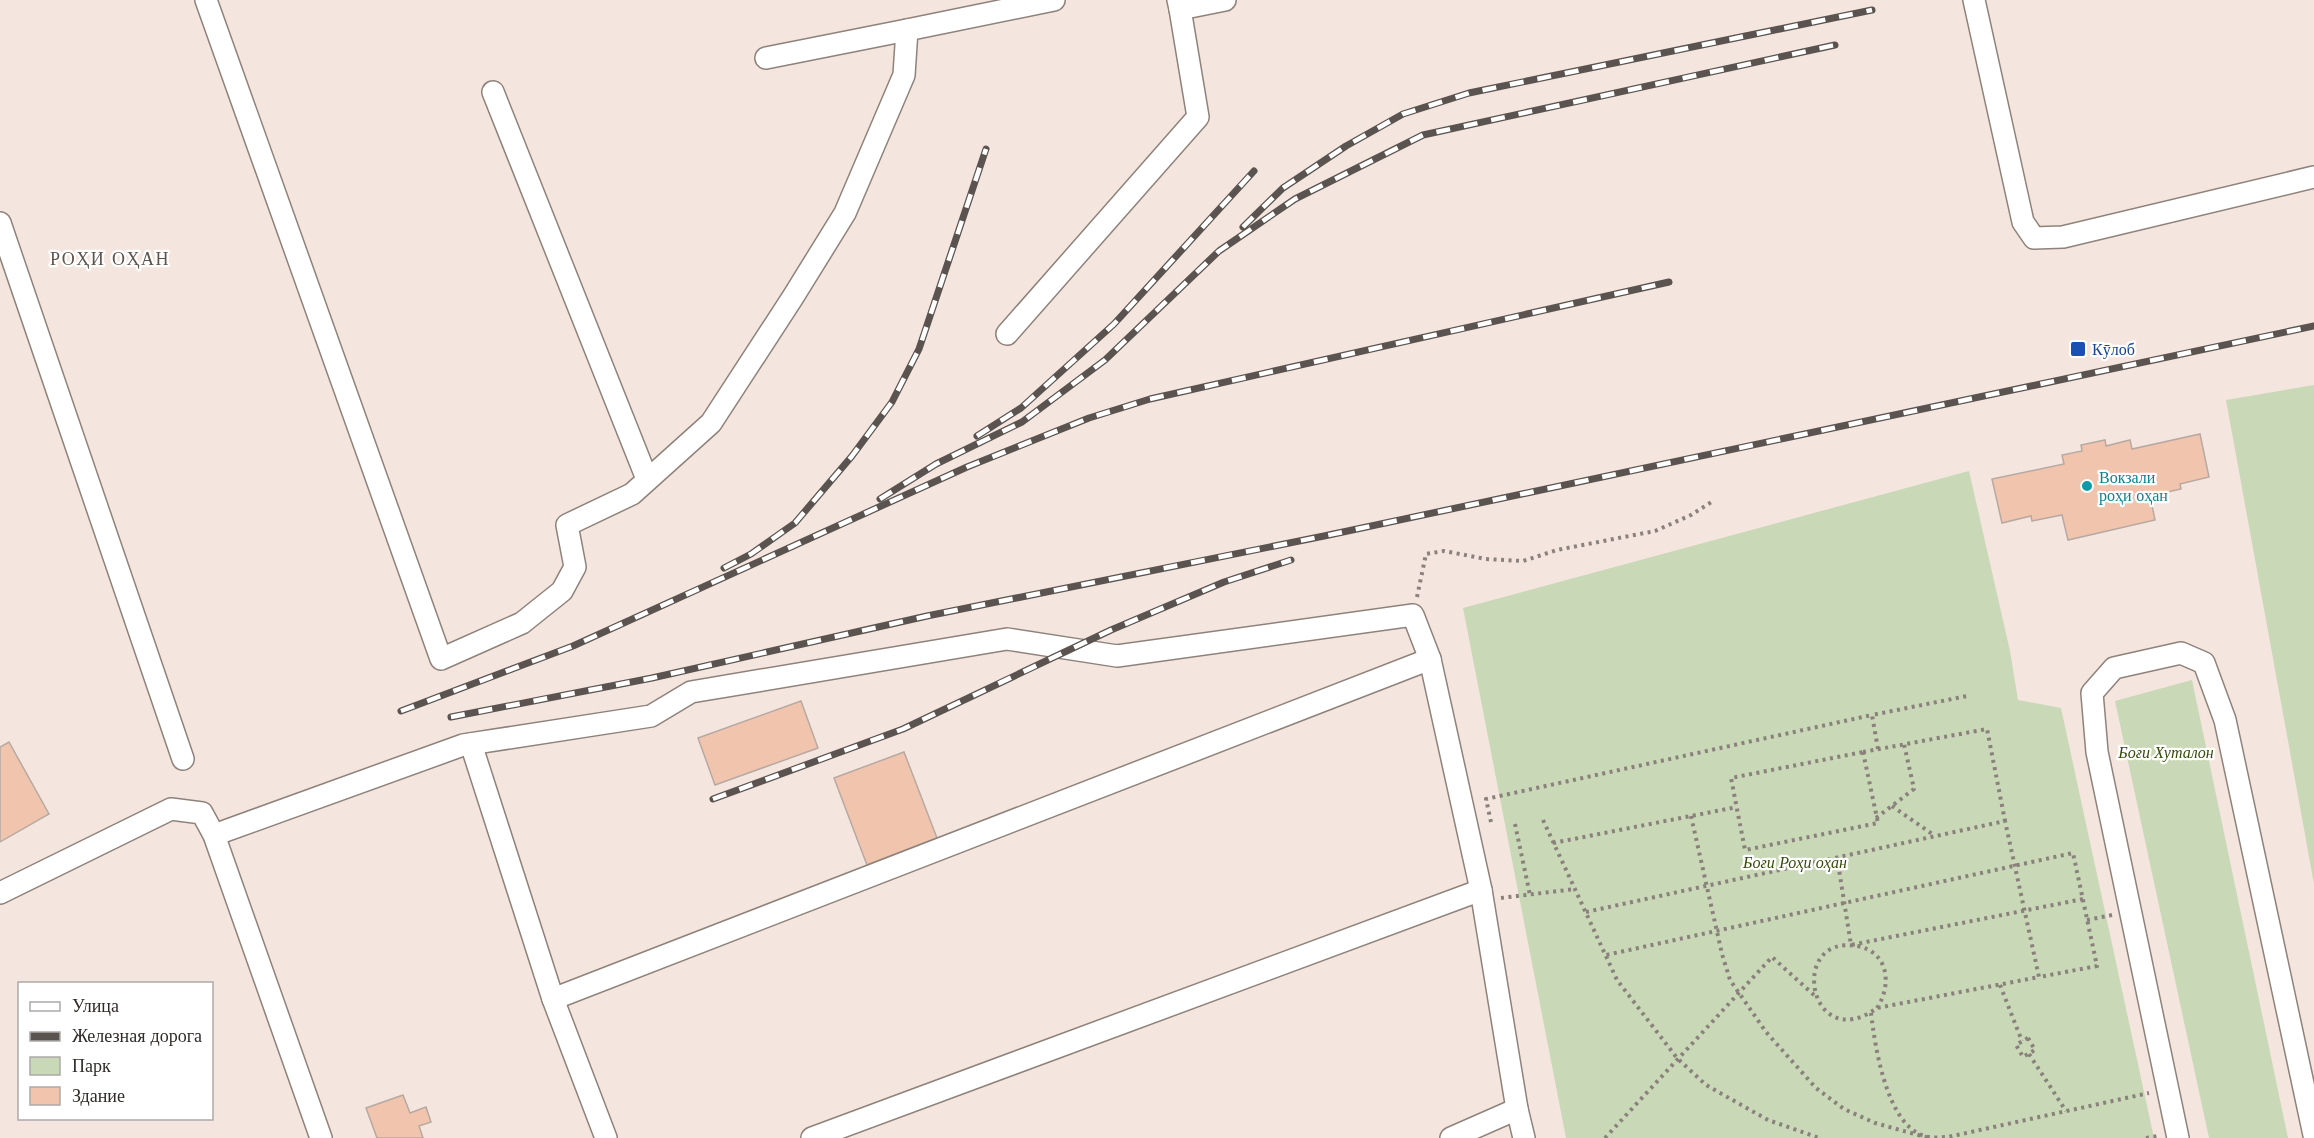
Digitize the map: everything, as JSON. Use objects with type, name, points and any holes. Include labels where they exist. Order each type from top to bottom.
[{"type":"street","points":[[206,0],[441,659],[522,622],[562,591],[575,567],[567,525],[632,494],[711,423],[845,213],[904,75],[907,30]]},
{"type":"street","points":[[766,58],[1054,0]]},
{"type":"street","points":[[1007,334],[1198,117],[1179,4],[1225,0]]},
{"type":"street","points":[[1974,0],[2023,222],[2034,238],[2063,237],[2314,177]]},
{"type":"street","points":[[493,92],[646,479]]},
{"type":"street","points":[[0,223],[183,759]]},
{"type":"street","points":[[214,835],[471,744],[651,716],[691,692],[1007,639],[1117,656],[1413,615],[1430,658],[1482,895],[1517,1109],[1524,1138]]},
{"type":"street","points":[[2178,1138],[2097,752],[2092,693],[2114,668],[2181,653],[2204,663],[2225,720],[2314,1135]]},
{"type":"street","points":[[553,999],[1430,658]]},
{"type":"street","points":[[471,744],[553,999],[606,1138]]},
{"type":"street","points":[[0,893],[171,809],[202,813],[214,835],[321,1138]]},
{"type":"street","points":[[812,1138],[1482,895]]},
{"type":"street","points":[[1451,1138],[1517,1109]]},
{"type":"path","points":[[1413,615],[1426,554],[1443,551],[1486,560],[1523,561],[1557,550],[1655,531],[1691,515],[1713,501]]},
{"type":"path","points":[[1491,822],[1486,799],[1967,696]]},
{"type":"path","points":[[1872,715],[1878,748]]},
{"type":"path","points":[[1863,752],[1878,823],[1745,849],[1731,778],[1878,748],[1987,729],[2039,977]]},
{"type":"path","points":[[1876,818],[1914,789],[1904,744]]},
{"type":"path","points":[[1892,806],[1935,837]]},
{"type":"path","points":[[1553,843],[1737,807]]},
{"type":"path","points":[[1691,816],[1716,931],[1730,980],[1766,1032],[1816,1088],[1844,1109],[1905,1133],[1929,1138],[1948,1137],[2168,1090]]},
{"type":"path","points":[[1543,820],[1617,980],[1677,1058],[1706,1085],[1768,1120],[1819,1138]]},
{"type":"path","points":[[1586,912],[2005,822]]},
{"type":"path","points":[[1515,824],[1530,895]]},
{"type":"path","points":[[1606,955],[2073,853],[2097,966],[1877,1008]]},
{"type":"path","points":[[1838,857],[1851,945]]},
{"type":"path","points":[[1482,895],[1530,895],[1575,889]]},
{"type":"path","points":[[1815,996],[1814,972],[1828,952],[1839,947],[2083,899]]},
{"type":"path","points":[[1605,1138],[1772,957],[1815,996],[1827,1011],[1843,1019],[1856,1019],[1871,1013],[1877,1008],[1886,991],[1886,974],[1882,963],[1873,953],[1863,947],[1851,945]]},
{"type":"path","points":[[2000,985],[2022,1041]]},
{"type":"path","points":[[1871,1013],[1879,1065],[1891,1097],[1900,1115],[1914,1131],[1929,1138]]},
{"type":"path","points":[[2028,1038],[2035,1050],[2029,1053],[2023,1057],[2016,1045],[2028,1038]]},
{"type":"path","points":[[2029,1053],[2066,1111]]},
{"type":"green space","points":[[2314,385],[2314,884],[2226,400]]},
{"type":"green space","name":"Боғи Роҳи оҳан","points":[[1969,471],[2010,651],[2018,700],[2061,708],[2154,1138],[1566,1138],[1463,608]]},
{"type":"green space","name":"Боғи Хуталон","points":[[2192,680],[2288,1138],[2209,1138],[2115,701]]},
{"type":"building","name":"Вокзали роҳи оҳан","points":[[2200,434],[2209,477],[2180,484],[2181,489],[2150,496],[2155,520],[2068,540],[2062,515],[2032,521],[2031,516],[2002,523],[1992,479],[2064,464],[2062,455],[2082,451],[2081,445],[2105,440],[2106,446],[2130,440],[2132,449]]},
{"type":"building","points":[[801,701],[818,748],[715,785],[698,738]]},
{"type":"building","points":[[9,742],[49,814],[0,842],[0,747]]},
{"type":"building","points":[[904,752],[937,838],[867,865],[834,778]]},
{"type":"building","points":[[403,1095],[410,1113],[426,1107],[431,1122],[419,1126],[423,1138],[377,1138],[366,1108]]},
{"type":"railway","points":[[1243,227],[1283,188],[1346,146],[1403,114],[1469,93],[1872,10]]},
{"type":"railway","points":[[880,499],[936,464],[1022,422],[1105,360],[1219,251],[1295,199],[1423,135],[1835,45]]},
{"type":"railway","points":[[724,568],[751,554],[795,523],[852,456],[892,402],[919,349],[986,149]]},
{"type":"railway","points":[[977,436],[1021,408],[1114,324],[1254,171]]},
{"type":"railway","points":[[401,711],[573,646],[967,467],[1089,418],[1150,399],[1669,282]]},
{"type":"railway","points":[[451,717],[652,678],[927,616],[1324,536],[2314,326]]},
{"type":"railway","points":[[713,799],[903,729],[1111,630],[1224,582],[1291,560]]},
{"type":"place","name":"Кӯлоб","points":[[2078,349]]},
{"type":"place","name":"Вокзали роҳи оҳан","points":[[2087,486]]},
{"type":"district","name":"РОҲИ ОҲАН","points":[[110,259]]}]
